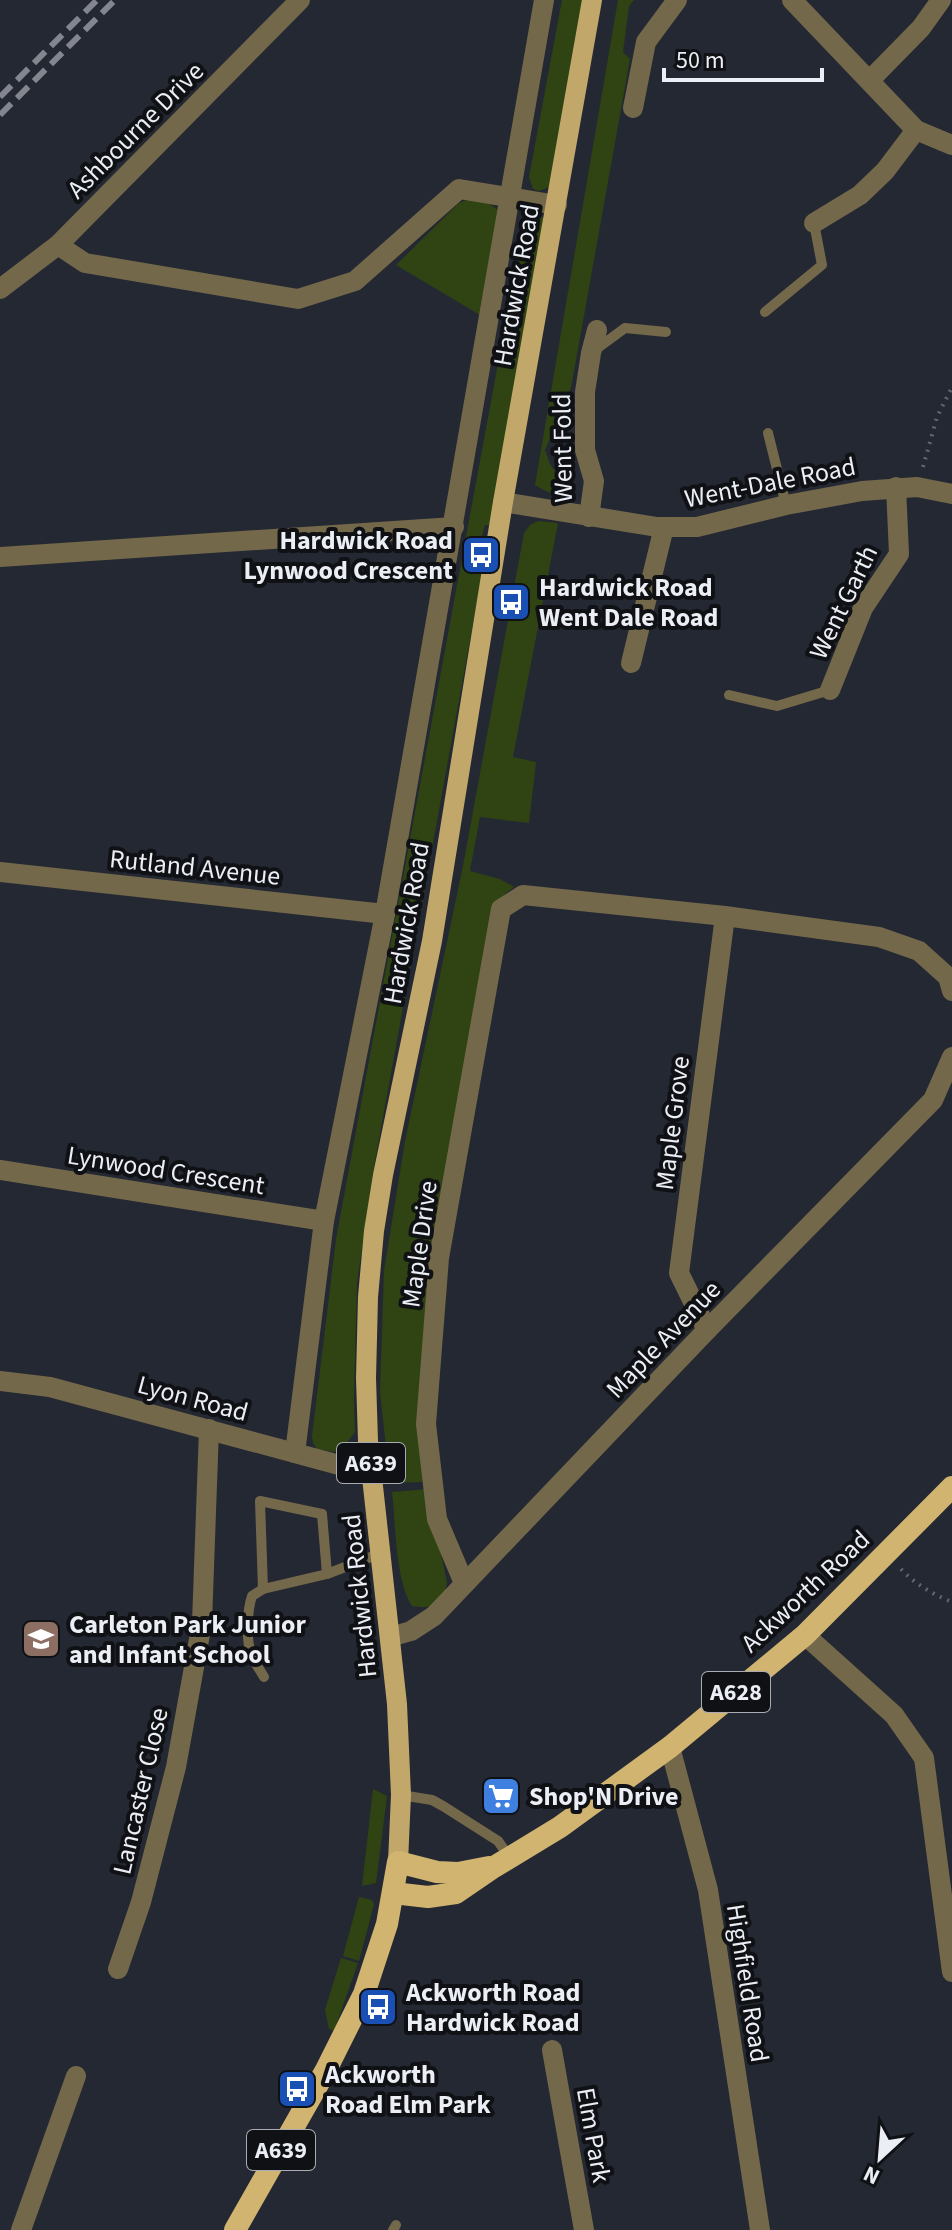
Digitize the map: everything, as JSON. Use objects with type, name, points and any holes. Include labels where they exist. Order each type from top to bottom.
[{"type":"highway","name":"Ackworth Road","points":[[393,1893],[428,1897],[456,1893],[560,1827],[670,1747],[805,1635],[952,1487]]},
{"type":"highway","name":"Ackworth Road","points":[[398,1862],[437,1872],[458,1873],[502,1862]]},
{"type":"highway","name":"A639","points":[[235,2230],[350,2025],[377,1956],[398,1862]]},
{"type":"main road","name":"Hardwick Road","points":[[398,1862],[401,1795],[399,1729],[371,1466],[366,1378],[368,1297],[374,1231],[432,941],[503,502],[592,0]]},
{"type":"street","name":"Ashbourne Drive","points":[[0,289],[58,245],[300,0]]},
{"type":"street","name":"Hardwick Road","points":[[295,1453],[324,1221],[385,914],[544,0]]},
{"type":"street","points":[[633,108],[646,42],[677,0]]},
{"type":"street","points":[[792,0],[916,130],[952,145]]},
{"type":"street","points":[[870,80],[921,28],[941,0]]},
{"type":"street","points":[[814,223],[860,195],[885,171],[916,130]]},
{"type":"street","points":[[58,245],[85,263],[298,299],[355,281],[459,189],[557,205]]},
{"type":"street","name":"Went Fold","points":[[589,517],[594,481],[585,450],[585,392],[597,330]]},
{"type":"street","name":"Went Garth","points":[[830,690],[863,608],[899,554],[896,487]]},
{"type":"street","name":"Went-Dale Road","points":[[503,502],[664,527],[697,527],[786,505],[862,491],[917,487],[952,494]]},
{"type":"street","points":[[0,557],[454,527]]},
{"type":"street","points":[[631,663],[664,527]]},
{"type":"street","name":"Rutland Avenue","points":[[0,872],[385,914]]},
{"type":"street","name":"Maple Drive","points":[[464,1583],[437,1519],[426,1424],[439,1258],[501,909],[523,895],[725,916]]},
{"type":"street","points":[[725,916],[879,937],[919,951],[951,981]]},
{"type":"street","name":"Maple Grove","points":[[707,1330],[679,1273],[725,916]]},
{"type":"street","name":"Maple Avenue","points":[[390,1637],[422,1625],[434,1616],[707,1330],[933,1100],[952,1057]]},
{"type":"street","name":"Lynwood Crescent","points":[[0,1170],[324,1221]]},
{"type":"street","name":"Lyon Road","points":[[0,1381],[50,1387],[343,1466],[371,1466]]},
{"type":"street","name":"Lancaster Close","points":[[118,1969],[141,1902],[176,1767],[202,1623],[209,1429]]},
{"type":"street","points":[[805,1635],[894,1715],[924,1758],[952,1972]]},
{"type":"street","name":"Highfield Road","points":[[670,1747],[708,1890],[760,2230]]},
{"type":"street","name":"Elm Park","points":[[552,2050],[584,2230]]},
{"type":"street","points":[[21,2230],[76,2076]]},
{"type":"lane","points":[[765,312],[822,265],[814,223]]},
{"type":"lane","points":[[591,353],[625,328],[666,332]]},
{"type":"lane","points":[[768,433],[786,505]]},
{"type":"lane","points":[[729,695],[777,706],[830,690]]},
{"type":"lane","points":[[263,1589],[260,1501],[322,1514],[327,1574]]},
{"type":"lane","points":[[264,1677],[251,1654],[248,1607],[252,1596],[263,1589],[327,1574],[381,1553]]},
{"type":"lane","points":[[401,1795],[432,1800],[498,1841],[502,1862]]},
{"type":"path","points":[[917,487],[937,417],[952,387]]},
{"type":"path","points":[[886,1554],[910,1579],[952,1602]]},
{"type":"green space","points":[[562,0],[582,0],[549,187],[539,191],[533,189],[529,177]]},
{"type":"green space","points":[[618,0],[634,0],[629,6],[623,52],[630,59],[571,388],[545,450],[559,477],[574,489],[574,496],[563,496],[535,485]]},
{"type":"green space","points":[[469,199],[485,202],[499,211],[480,315],[396,265],[459,203]]},
{"type":"green space","points":[[537,212],[544,219],[491,526],[485,525],[482,536],[467,545],[467,552],[483,543],[477,567],[483,569],[373,1172],[357,1283],[355,1432],[343,1448],[334,1452],[317,1449],[312,1436],[336,1239],[525,218]]},
{"type":"green space","points":[[538,521],[558,523],[513,757],[536,762],[529,823],[480,817],[470,871],[500,879],[514,887],[492,910],[423,1383],[422,1482],[390,1483],[380,1392],[384,1271],[405,1141],[463,866],[524,533]]},
{"type":"green space","points":[[427,1489],[447,1582],[443,1596],[436,1604],[419,1607],[412,1606],[402,1581],[392,1492]]},
{"type":"green space","points":[[373,1789],[387,1796],[376,1883],[362,1886]]},
{"type":"green space","points":[[359,1897],[372,1900],[374,1904],[359,1961],[343,1956]]},
{"type":"green space","points":[[341,1958],[358,1963],[334,2031],[329,2029],[325,2010]]},
{"type":"railway","points":[[0,97],[97,0]]},
{"type":"railway","points":[[0,115],[115,0]]},
{"type":"place","name":"Hardwick Road Lynwood Crescent","points":[[481,555]]},
{"type":"place","name":"Hardwick Road Went Dale Road","points":[[511,602]]},
{"type":"place","name":"Carleton Park Junior and Infant School","points":[[41,1639]]},
{"type":"place","name":"Shop'N Drive","points":[[501,1796]]},
{"type":"place","name":"Ackworth Road Hardwick Road","points":[[378,2007]]},
{"type":"place","name":"Ackworth Road Elm Park","points":[[297,2089]]}]
